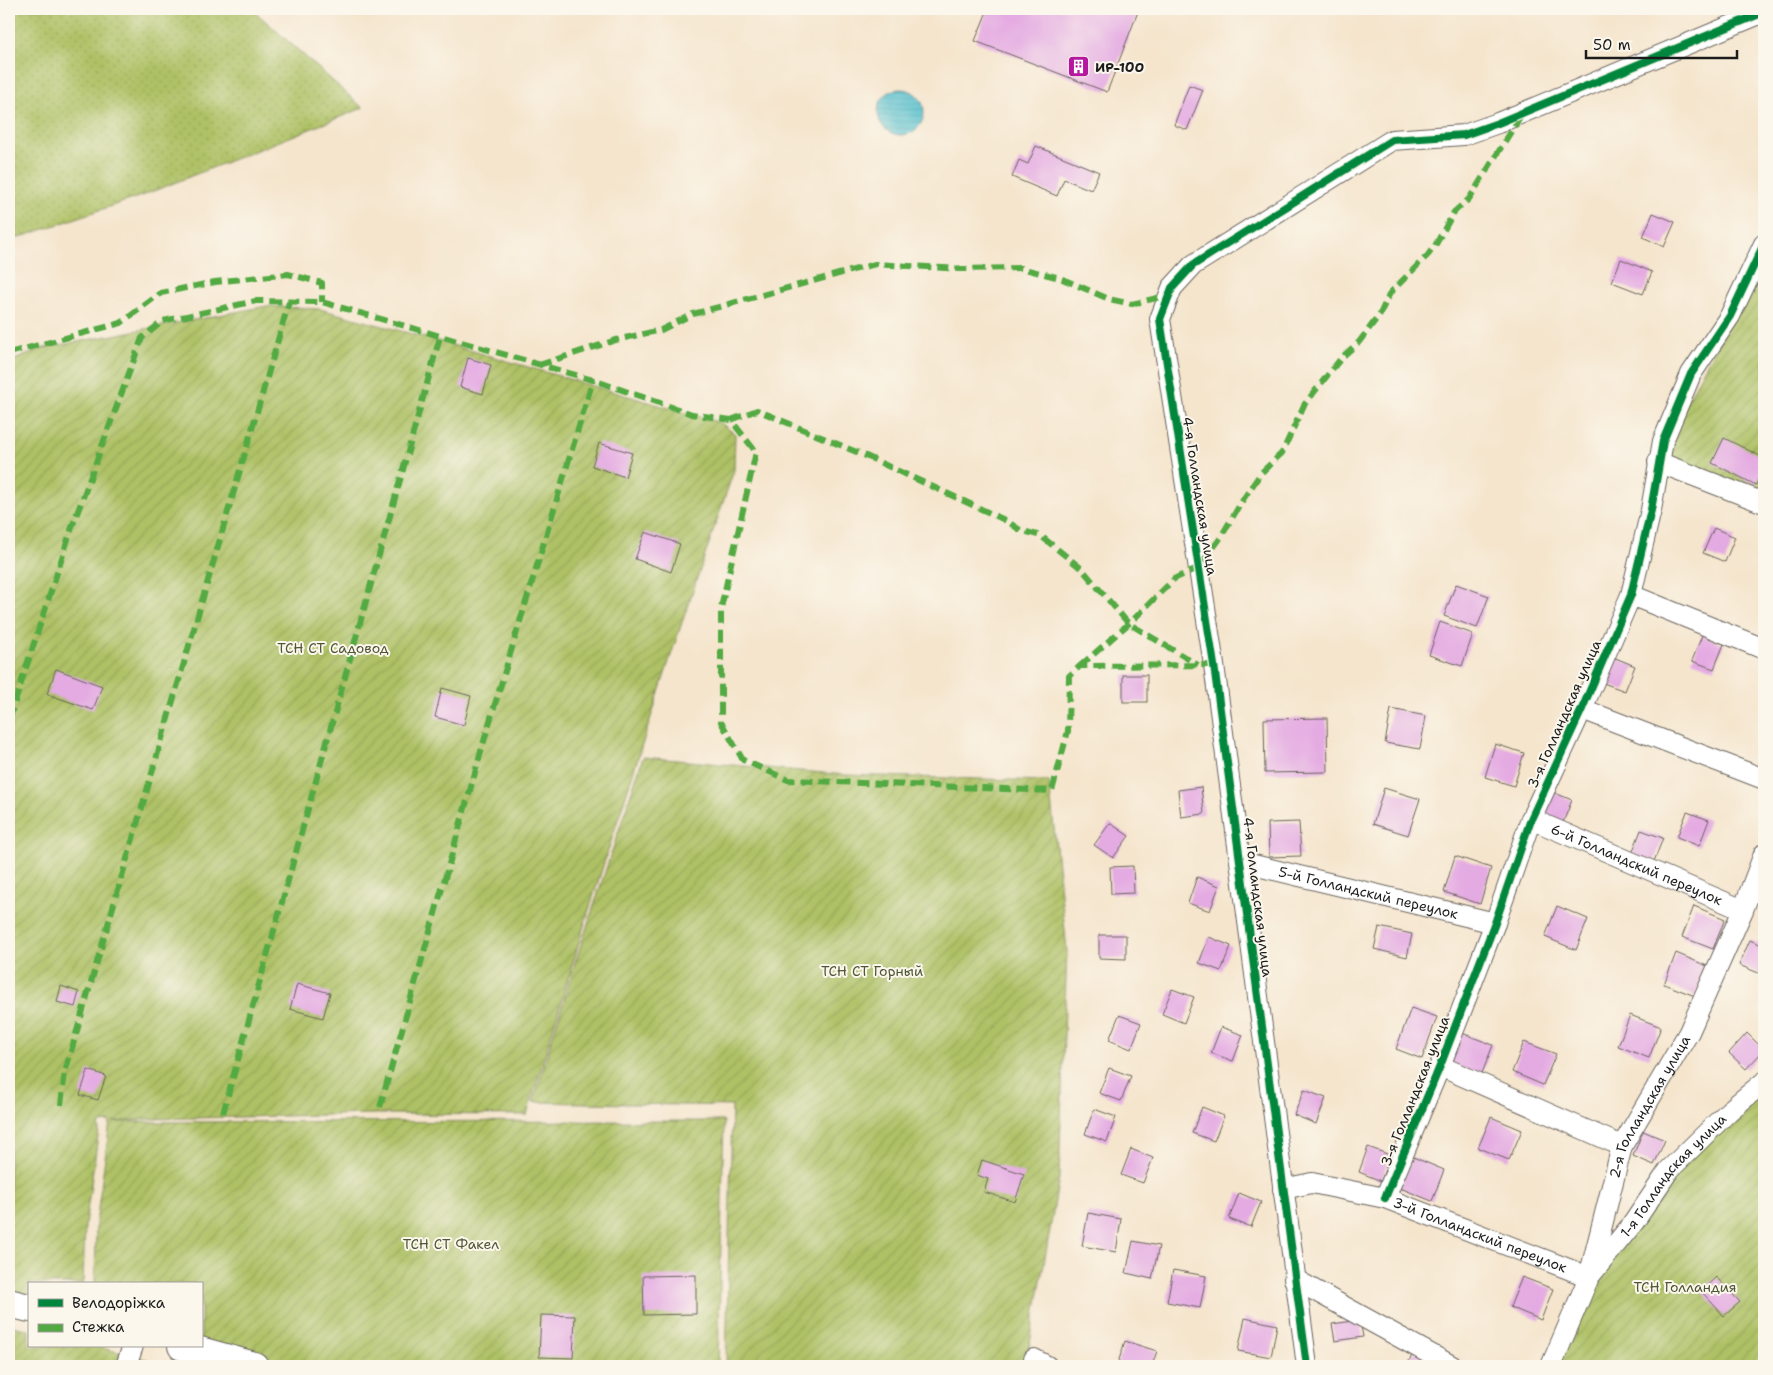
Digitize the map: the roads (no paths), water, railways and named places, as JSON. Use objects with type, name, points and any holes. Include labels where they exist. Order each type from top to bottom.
[{"type":"main road","points":[[9,1303],[28,1308]]},
{"type":"main road","points":[[189,1348],[254,1366]]},
{"type":"street","name":"4-я Голландская улица","points":[[1306,1366],[1214,665],[1160,319],[1172,288],[1194,265],[1392,140],[1464,134],[1498,124],[1764,12]]},
{"type":"street","name":"3-я Голландская улица","points":[[1385,1198],[1440,1066],[1495,923],[1531,819],[1582,708],[1630,595],[1651,510],[1663,441],[1691,374],[1730,316],[1764,244]]},
{"type":"street","points":[[1658,462],[1764,503]]},
{"type":"street","points":[[1630,595],[1764,649]]},
{"type":"street","points":[[1582,708],[1764,779]]},
{"type":"street","name":"6-й Голландский переулок","points":[[1531,819],[1743,910]]},
{"type":"street","name":"2-я Голландская улица","points":[[1550,1366],[1589,1277],[1622,1146],[1689,1032],[1743,910],[1764,854]]},
{"type":"street","name":"5-й Голландский переулок","points":[[1241,862],[1495,923]]},
{"type":"street","points":[[1440,1066],[1622,1146]]},
{"type":"street","name":"1-я Голландская улица","points":[[1589,1277],[1634,1222],[1669,1170],[1729,1111],[1764,1082]]},
{"type":"street","name":"3-й Голландский переулок","points":[[1283,1189],[1312,1183],[1385,1198],[1589,1277]]},
{"type":"street","points":[[1294,1279],[1452,1366]]},
{"type":"street","points":[[126,1366],[132,1348]]},
{"type":"water","points":[[896,89],[906,89],[920,99],[924,112],[920,125],[914,131],[906,135],[896,135],[882,125],[878,117],[878,107],[888,93]]},
{"type":"place","name":"ИР-100","points":[[1079,67]]},
{"type":"park label","name":"ТСН СТ Садовод","points":[[333,648]]},
{"type":"park label","name":"ТСН СТ Горный","points":[[872,971]]},
{"type":"park label","name":"ТСН СТ Факел","points":[[451,1244]]},
{"type":"park label","name":"ТСН Голландия","points":[[1685,1287]]}]
